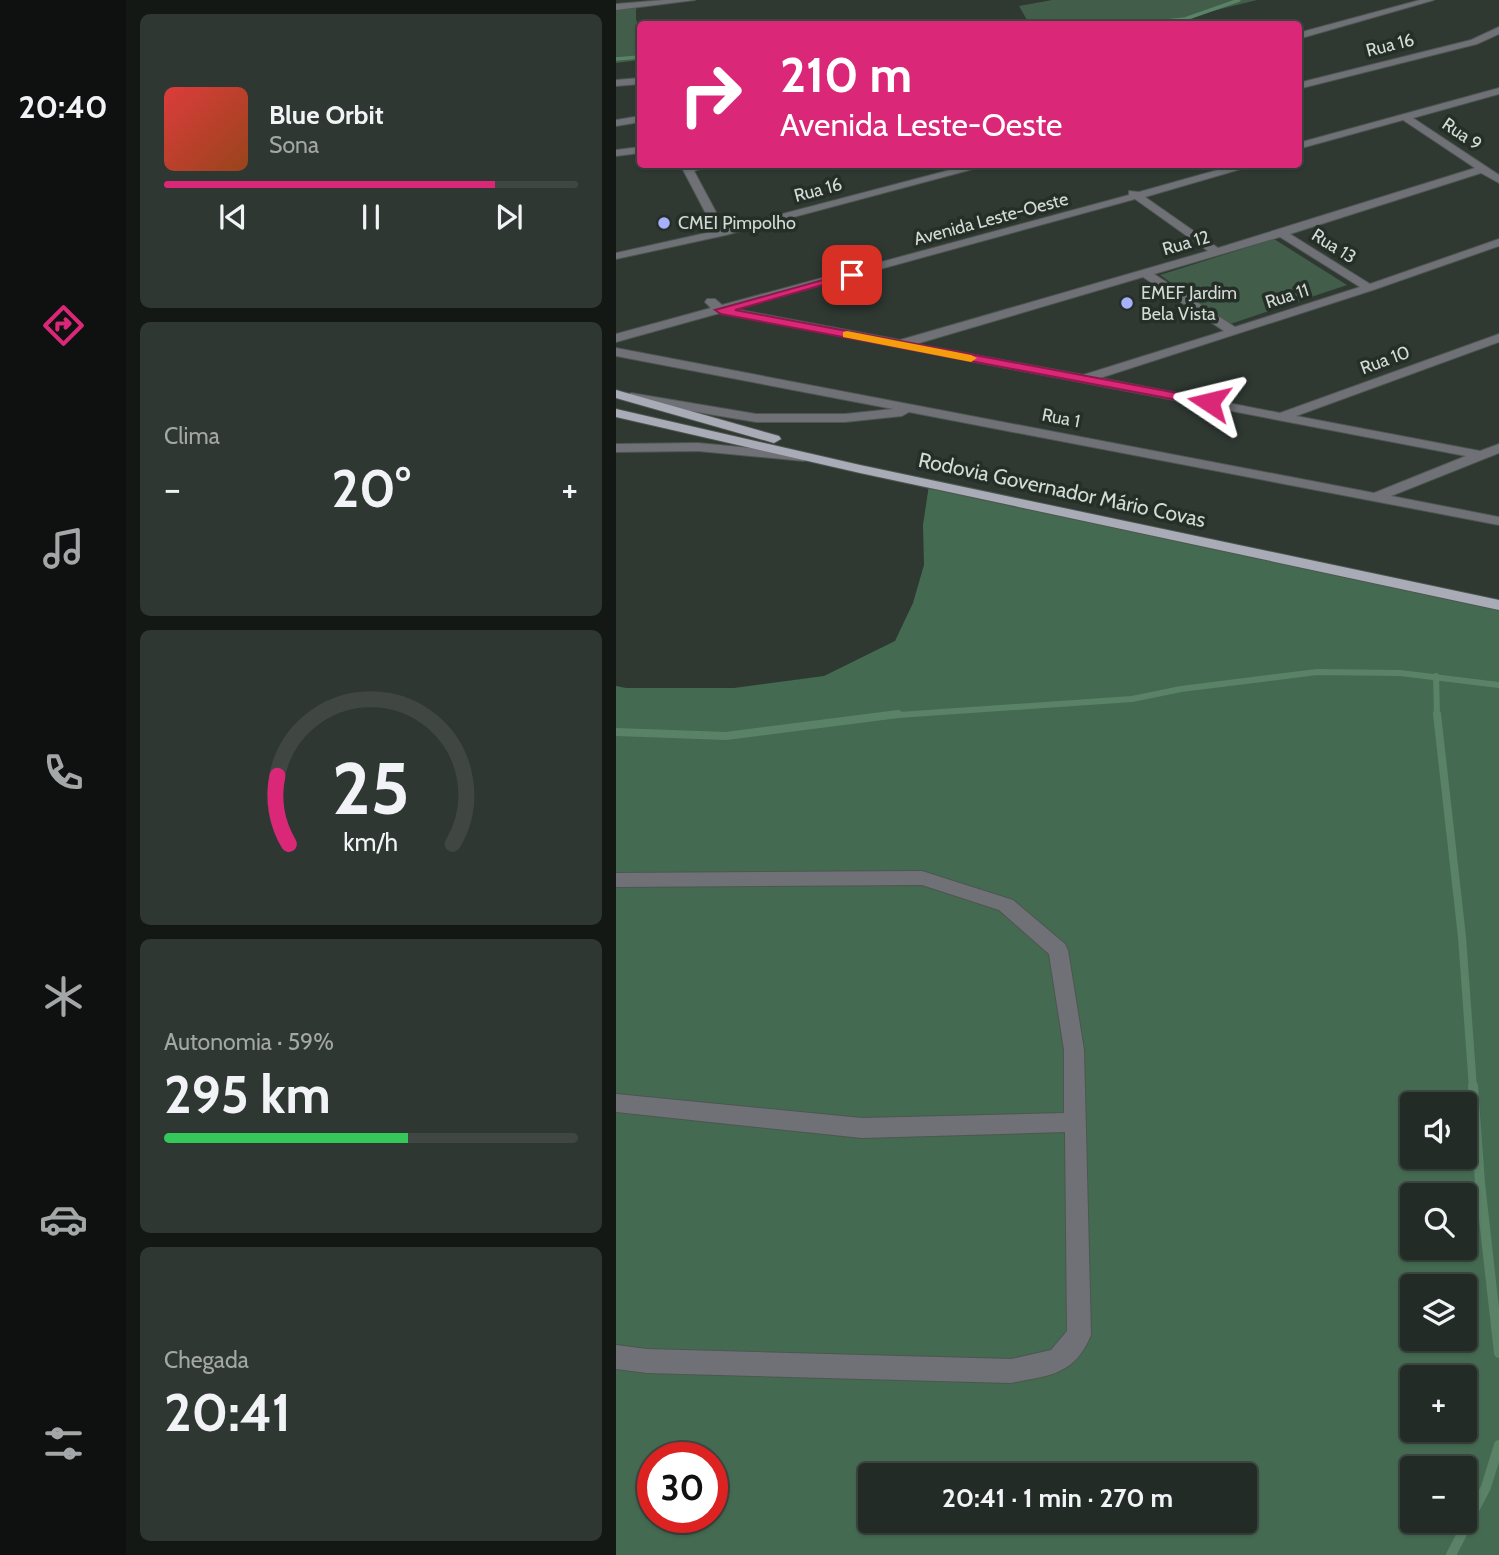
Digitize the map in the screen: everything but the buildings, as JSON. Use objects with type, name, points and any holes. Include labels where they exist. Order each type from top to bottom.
[{"type":"main road","points":[[620,395],[746,430],[860,469]]},
{"type":"main road","name":"Rodovia Governador Mário Covas","points":[[616,413],[860,469],[1499,605]]},
{"type":"street","points":[[616,7],[691,0]]},
{"type":"street","points":[[1302,35],[1424,1]]},
{"type":"street","points":[[1495,39],[1499,30]]},
{"type":"street","name":"Rua 16","points":[[1302,85],[1495,39]]},
{"type":"street","points":[[616,83],[637,81]]},
{"type":"street","points":[[1302,151],[1498,94]]},
{"type":"street","points":[[616,122],[637,119]]},
{"type":"street","points":[[1302,145],[1408,119]]},
{"type":"street","name":"Rua 9","points":[[1408,119],[1499,180]]},
{"type":"street","points":[[616,153],[637,150]]},
{"type":"street","points":[[687,168],[722,233]]},
{"type":"street","name":"Rua 16","points":[[616,256],[722,233],[972,168]]},
{"type":"street","name":"Avenida Leste-Oeste","points":[[1135,194],[1200,168]]},
{"type":"street","name":"Avenida Leste-Oeste","points":[[616,328],[716,306],[1238,168]]},
{"type":"street","name":"Rua 12","points":[[898,345],[1281,233],[1483,169]]},
{"type":"street","points":[[1135,194],[1217,252]]},
{"type":"street","name":"Rua 13","points":[[1281,233],[1368,288]]},
{"type":"street","name":"Rua 11","points":[[1084,380],[1368,288],[1499,242]]},
{"type":"street","points":[[1145,273],[1234,332]]},
{"type":"street","points":[[716,306],[898,345],[1480,455]]},
{"type":"street","name":"Avenida Leste-Oeste","points":[[616,338],[716,306]]},
{"type":"street","name":"Rua 10","points":[[1283,416],[1499,338]]},
{"type":"street","name":"Rua 1","points":[[616,352],[1499,521]]},
{"type":"street","points":[[620,395],[756,418],[845,418],[920,410]]},
{"type":"street","points":[[616,447],[698,447],[815,458]]},
{"type":"street","points":[[1376,497],[1499,448]]},
{"type":"street","points":[[616,880],[922,878],[1006,905],[1058,950],[1074,1049],[1079,1335],[1058,1361],[1011,1371],[647,1361],[616,1357]]},
{"type":"street","points":[[616,1103],[862,1128],[1075,1122]]},
{"type":"green space","points":[[1052,0],[1257,0],[1172,21],[1016,21],[1027,20],[1019,6]]},
{"type":"green space","points":[[636,7],[637,60],[616,63],[616,8]]},
{"type":"green space","points":[[1274,239],[1347,285],[1230,324],[1160,275]]},
{"type":"green space","points":[[929,485],[1499,607],[1499,1555],[616,1555],[616,686],[734,688],[824,676],[895,641],[913,603],[924,565],[923,525]]},
{"type":"waterway","points":[[1166,21],[1185,19],[1239,0]]},
{"type":"waterway","points":[[616,59],[637,57]]},
{"type":"waterway","points":[[884,716],[1132,699],[1181,689],[1317,672],[1400,673],[1436,677]]},
{"type":"waterway","points":[[1436,677],[1499,685]]},
{"type":"waterway","points":[[1436,677],[1437,716]]},
{"type":"waterway","points":[[616,732],[726,736],[898,714]]},
{"type":"waterway","points":[[1437,714],[1462,937],[1473,1088]]},
{"type":"waterway","points":[[1473,1086],[1480,1183],[1499,1353]]},
{"type":"waterway","points":[[1451,1555],[1486,1487],[1499,1445]]},
{"type":"slow traffic","points":[[847,335],[971,358]]},
{"type":"place","name":"CMEI Pimpolho","points":[[664,223]]},
{"type":"place","name":"EMEF Jardim Bela Vista","points":[[1127,303]]},
{"type":"route","points":[[852,275],[721,310],[1209,402]]}]
